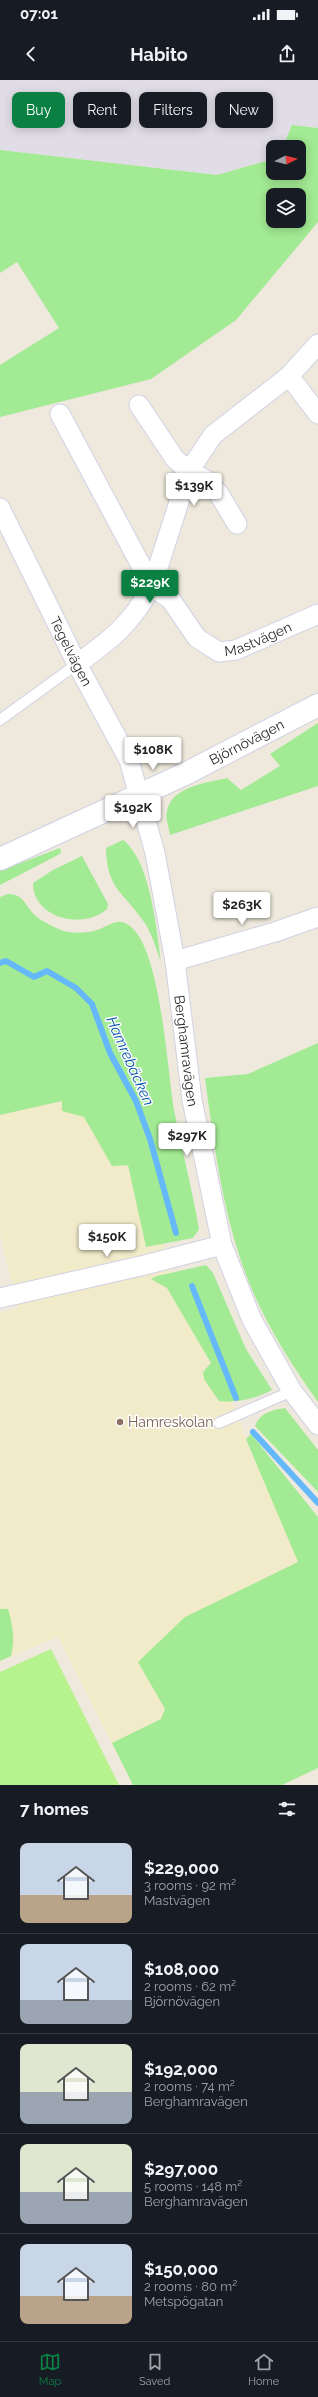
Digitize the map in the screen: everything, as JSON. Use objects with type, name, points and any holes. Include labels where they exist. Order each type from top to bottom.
[{"type":"main road","name":"Björnövägen","points":[[0,859],[139,796],[318,705]]},
{"type":"street","points":[[77,664],[111,640],[130,621],[152,586],[189,471],[213,435],[289,376],[318,344]]},
{"type":"street","points":[[289,376],[318,414]]},
{"type":"street","points":[[139,405],[175,459],[189,471],[206,480],[219,494],[237,524]]},
{"type":"street","name":"Mastvägen","points":[[60,414],[152,586],[171,600],[197,638],[219,652],[236,650],[318,614]]},
{"type":"street","name":"Tegelvägen","points":[[0,508],[77,664],[129,760],[139,796]]},
{"type":"street","name":"Berghamravägen","points":[[139,796],[155,853],[175,961],[192,1100],[222,1245],[252,1320],[292,1390],[318,1425]]},
{"type":"street","points":[[175,961],[276,932],[318,917]]},
{"type":"street","points":[[0,1298],[146,1265],[222,1245]]},
{"type":"lane","points":[[0,720],[77,664]]},
{"type":"lane","points":[[219,1424],[292,1390]]},
{"type":"shaded area","points":[[0,80],[318,80],[318,128],[292,125],[286,140],[266,140],[266,161],[217,175],[0,150]]},
{"type":"shaded area","name":"Hamreskolan","points":[[126,1087],[172,1276],[234,1406],[246,1439],[299,1562],[318,1768],[282,1785],[133,1785],[58,1637],[0,1661],[0,1313],[18,1308],[0,1234],[0,1115]]},
{"type":"green space","points":[[292,125],[318,128],[318,222],[236,320],[151,379],[0,417],[0,365],[59,328],[17,262],[0,273],[0,150],[217,175],[266,161],[266,180],[306,180],[306,140],[286,140]]},
{"type":"green space","points":[[318,723],[318,786],[170,835],[167,811],[170,803],[176,796],[191,787],[227,778],[241,790],[280,766],[270,754]]},
{"type":"green space","points":[[123,840],[132,850],[140,863],[146,879],[151,896],[161,962],[147,926],[118,889],[109,873],[106,848]]},
{"type":"green space","points":[[60,848],[61,853],[0,885],[0,871]]},
{"type":"green space","points":[[82,856],[108,904],[107,909],[86,919],[61,917],[50,913],[41,905],[35,895],[33,883],[53,870]]},
{"type":"green space","points":[[8,894],[18,896],[37,917],[64,931],[76,933],[89,932],[121,922],[130,926],[141,939],[149,959],[156,984],[174,1110],[199,1229],[193,1238],[146,1247],[128,1165],[112,1166],[84,1117],[62,1111],[62,1101],[0,1115],[0,897]]},
{"type":"green space","points":[[318,1043],[318,1402],[275,1336],[254,1294],[244,1268],[235,1242],[222,1188],[205,1078],[248,1074]]},
{"type":"green space","points":[[206,1265],[213,1273],[246,1349],[272,1390],[246,1400],[219,1401],[204,1379],[203,1372],[211,1363],[167,1288],[151,1279],[157,1276]]},
{"type":"green space","points":[[285,1408],[318,1450],[318,1492],[255,1426],[263,1415]]},
{"type":"green space","points":[[251,1434],[318,1517],[318,1768],[282,1785],[133,1785],[112,1743],[161,1719],[165,1709],[138,1662],[185,1617],[298,1562],[246,1439]]},
{"type":"green space","points":[[0,1609],[8,1609],[13,1638],[11,1656],[0,1661]]},
{"type":"green space","points":[[51,1649],[119,1785],[0,1785],[0,1672]]},
{"type":"waterway","name":"Hamrebäcken","points":[[0,963],[6,961],[34,977],[47,971],[76,988],[92,1004],[110,1053],[136,1101],[150,1139],[176,1233]]},
{"type":"waterway","name":"Hamrebäcken","points":[[192,1286],[236,1398]]},
{"type":"waterway","name":"Hamrebäcken","points":[[253,1432],[318,1503]]},
{"type":"place","name":"Hamreskolan","points":[[120,1422]]}]
